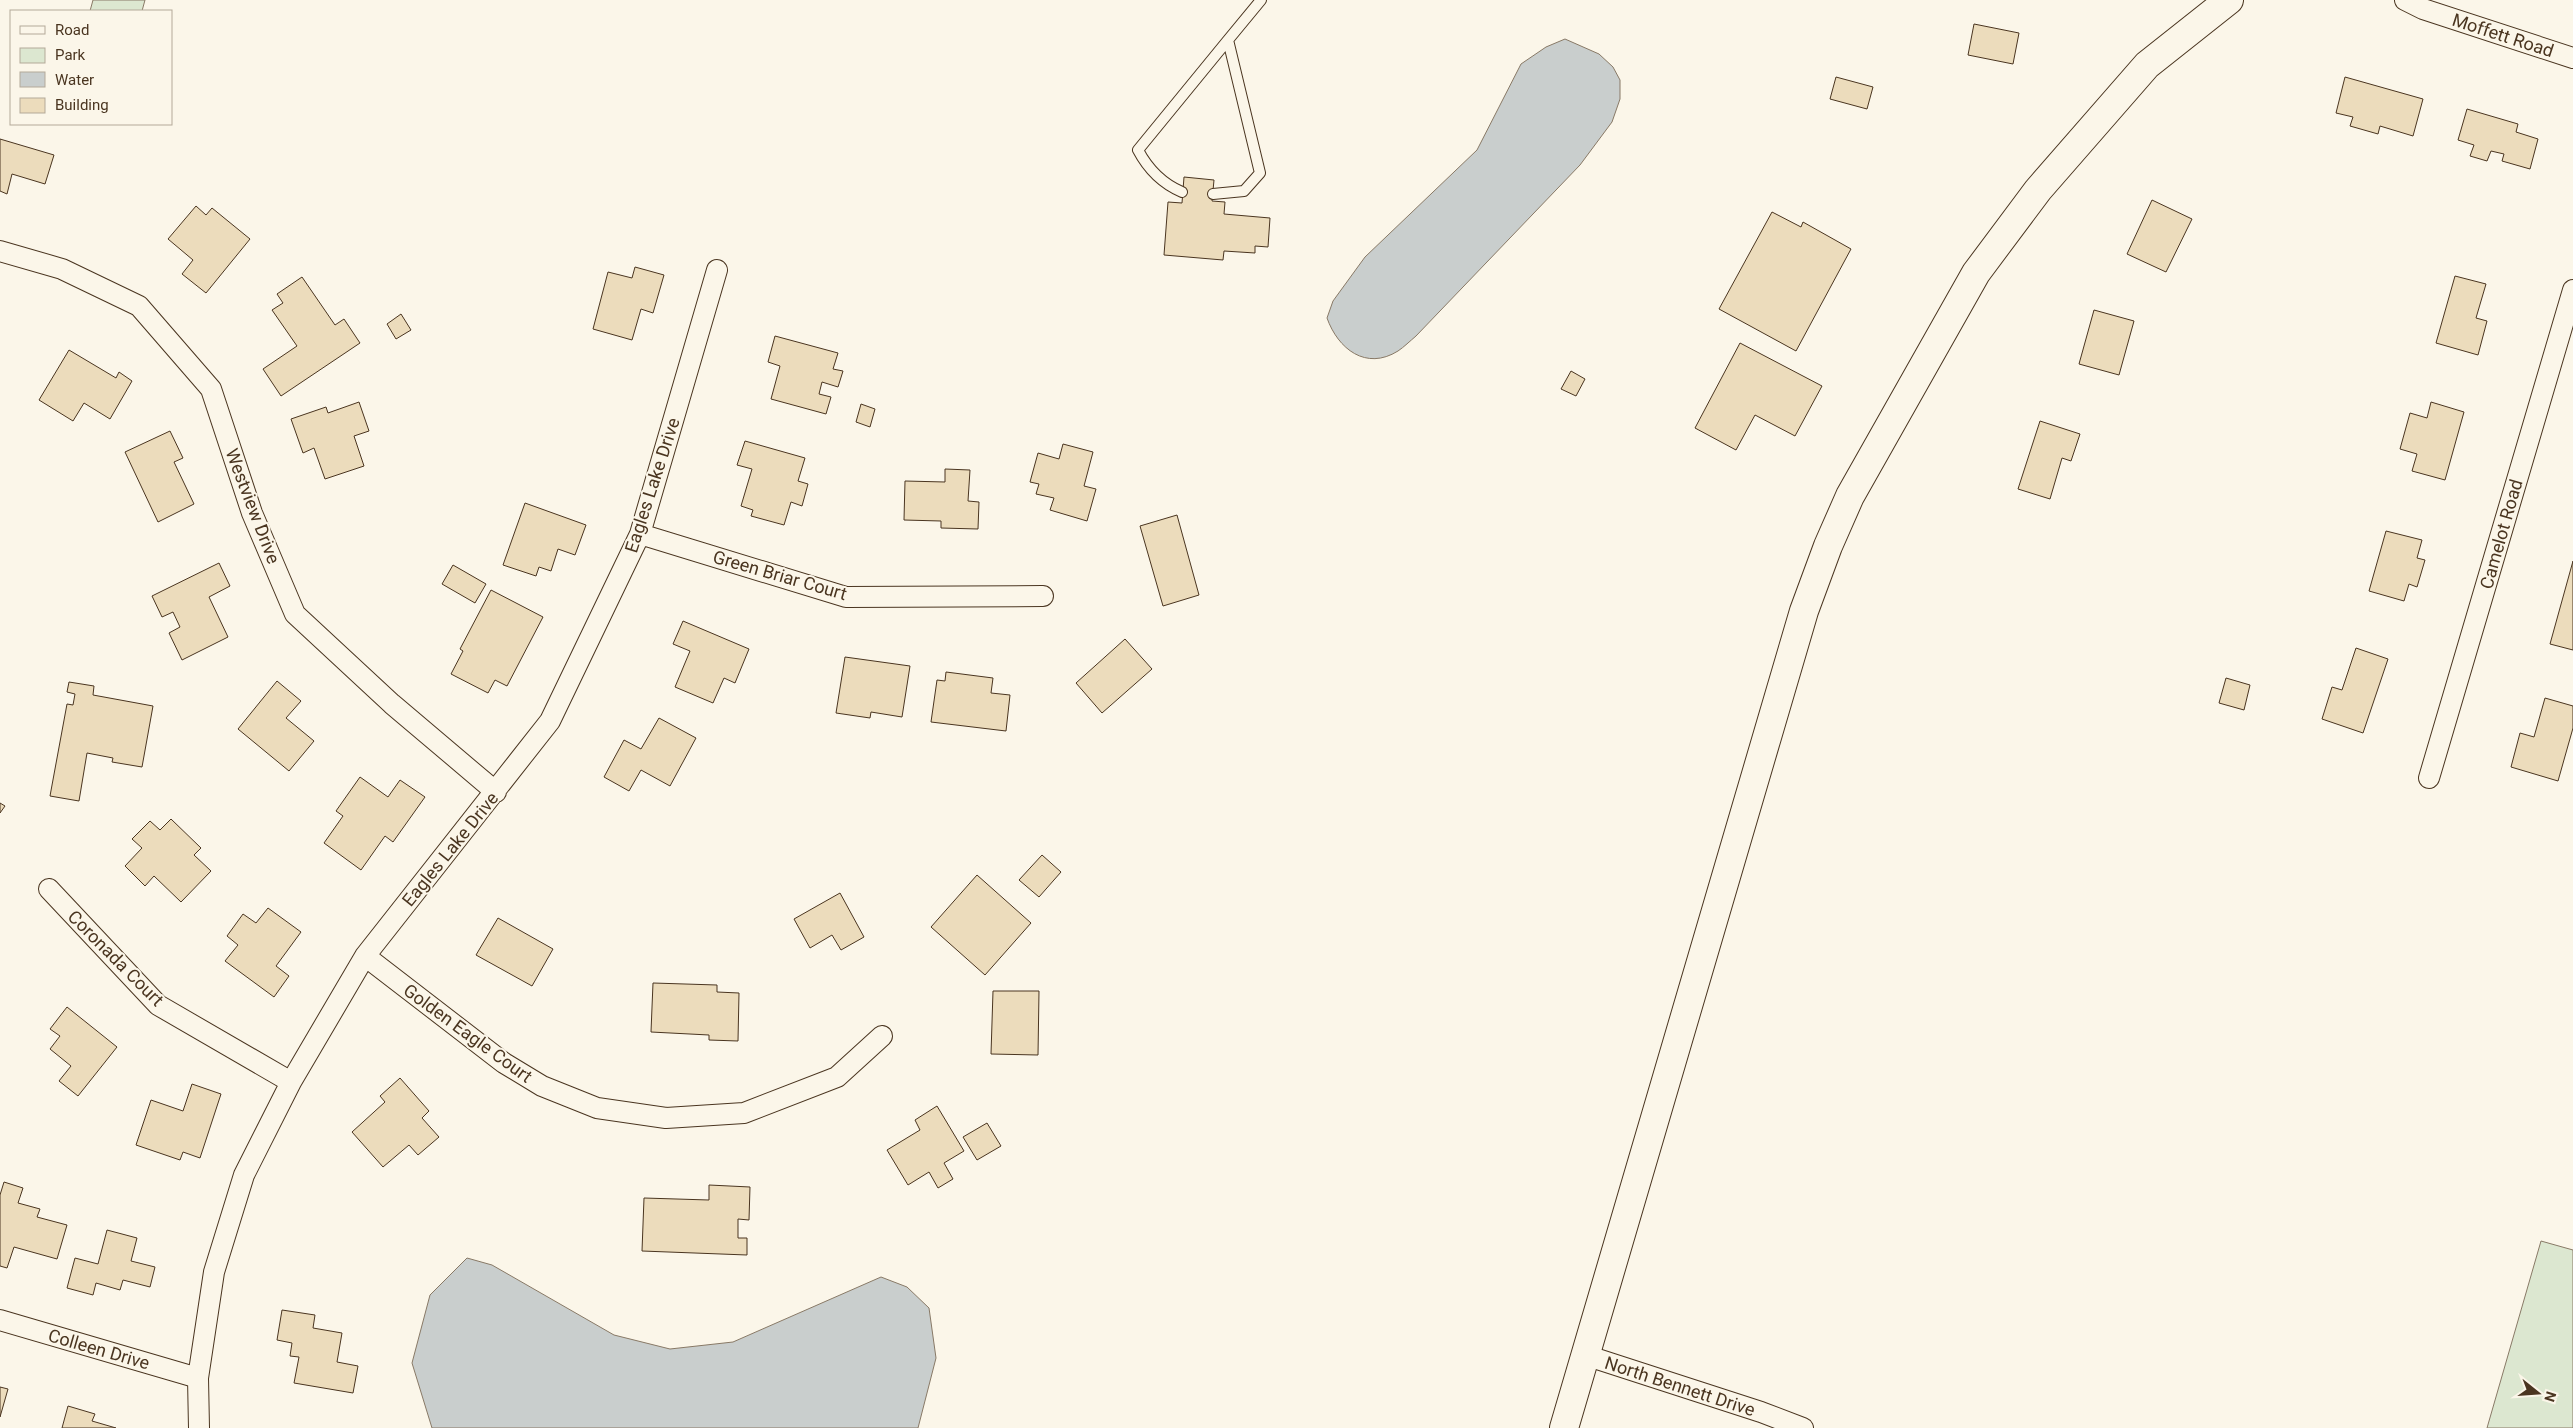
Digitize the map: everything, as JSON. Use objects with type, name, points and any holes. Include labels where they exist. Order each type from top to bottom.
[{"type":"main road","points":[[1564,1428],[1804,610],[1828,546],[1850,496],[1976,273],[2038,190],[2147,65],[2230,0]]},
{"type":"street","name":"Moffett Road","points":[[2406,0],[2423,9],[2573,58]]},
{"type":"street","name":"Westview Drive","points":[[0,251],[62,269],[139,306],[211,389],[252,513],[295,614],[392,704],[496,792]]},
{"type":"street","name":"Eagles Lake Drive","points":[[199,1428],[198,1378],[214,1272],[244,1175],[291,1082],[365,956],[550,721],[640,534],[717,270]]},
{"type":"street","name":"Camelot Road","points":[[2429,778],[2573,290]]},
{"type":"street","name":"Green Briar Court","points":[[640,534],[846,596],[1043,596]]},
{"type":"street","name":"Coronada Court","points":[[49,889],[158,1004],[291,1082]]},
{"type":"street","name":"Golden Eagle Court","points":[[365,956],[504,1063],[542,1086],[597,1108],[666,1118],[744,1113],[837,1077],[882,1036]]},
{"type":"street","name":"Colleen Drive","points":[[0,1320],[198,1378]]},
{"type":"street","name":"North Bennett Drive","points":[[1585,1355],[1761,1412],[1803,1428]]},
{"type":"lane","points":[[1182,192],[1168,186],[1153,173],[1138,150],[1261,0]]},
{"type":"lane","points":[[1213,194],[1244,191],[1260,173],[1228,40]]},
{"type":"green space","points":[[93,0],[145,0],[142,10],[90,10]]},
{"type":"green space","points":[[2541,1241],[2573,1250],[2573,1428],[2487,1428]]},
{"type":"water","points":[[1565,39],[1599,54],[1613,67],[1620,80],[1620,99],[1612,122],[1580,165],[1416,336],[1398,351],[1386,357],[1364,358],[1355,354],[1338,339],[1327,318],[1333,301],[1365,257],[1477,150],[1521,64],[1546,47]]},
{"type":"water","points":[[467,1258],[492,1265],[614,1335],[670,1349],[733,1342],[881,1277],[907,1287],[929,1308],[936,1358],[918,1428],[432,1428],[412,1363],[430,1295]]},
{"type":"building","points":[[1974,24],[2019,33],[2013,64],[1968,55]]},
{"type":"building","points":[[1836,77],[1873,87],[1867,109],[1830,99]]},
{"type":"building","points":[[2345,77],[2423,99],[2413,136],[2380,126],[2378,134],[2350,126],[2353,117],[2336,113]]},
{"type":"building","points":[[2467,109],[2518,124],[2516,132],[2538,139],[2530,169],[2502,161],[2504,154],[2491,151],[2487,161],[2470,156],[2474,145],[2458,140]]},
{"type":"building","points":[[0,139],[54,155],[45,184],[12,174],[7,194],[0,191]]},
{"type":"building","points":[[1184,177],[1214,180],[1212,201],[1225,202],[1224,214],[1270,218],[1268,247],[1255,246],[1255,253],[1224,251],[1223,260],[1164,255],[1168,202],[1182,203]]},
{"type":"building","points":[[2152,200],[2192,219],[2166,272],[2127,254]]},
{"type":"building","points":[[196,206],[206,215],[212,208],[250,239],[206,293],[182,274],[193,260],[168,239]]},
{"type":"building","points":[[1772,212],[1801,227],[1803,222],[1851,249],[1796,351],[1719,309]]},
{"type":"building","points":[[635,267],[664,275],[653,313],[641,309],[632,340],[593,329],[608,272],[632,278]]},
{"type":"building","points":[[2455,276],[2486,284],[2476,318],[2487,321],[2478,355],[2436,343]]},
{"type":"building","points":[[302,277],[335,325],[344,319],[360,343],[281,396],[263,369],[297,346],[272,310],[283,303],[277,294]]},
{"type":"building","points":[[2094,310],[2134,321],[2119,375],[2079,364]]},
{"type":"building","points":[[401,314],[411,330],[396,339],[387,324]]},
{"type":"building","points":[[775,336],[838,353],[833,369],[843,371],[838,387],[822,382],[819,394],[831,397],[826,414],[771,399],[780,366],[768,362]]},
{"type":"building","points":[[1740,343],[1822,386],[1795,436],[1755,415],[1736,450],[1695,428]]},
{"type":"building","points":[[69,350],[116,378],[119,372],[132,381],[110,419],[84,403],[73,421],[39,400]]},
{"type":"building","points":[[1571,371],[1585,379],[1576,396],[1561,389]]},
{"type":"building","points":[[359,402],[369,431],[354,436],[364,466],[325,479],[314,448],[303,453],[291,419],[326,407],[328,413]]},
{"type":"building","points":[[2431,402],[2464,412],[2445,480],[2412,471],[2417,454],[2400,449],[2410,413],[2427,418]]},
{"type":"building","points":[[861,404],[875,409],[870,427],[856,422]]},
{"type":"building","points":[[2040,421],[2080,434],[2071,461],[2062,458],[2050,499],[2018,489]]},
{"type":"building","points":[[170,431],[183,458],[174,462],[194,504],[158,522],[125,452]]},
{"type":"building","points":[[745,441],[805,458],[798,481],[808,484],[802,506],[791,502],[784,525],[751,516],[753,510],[741,506],[752,469],[737,465]]},
{"type":"building","points":[[1063,444],[1093,452],[1084,486],[1096,489],[1087,521],[1050,510],[1054,498],[1036,494],[1039,484],[1030,482],[1038,453],[1059,459]]},
{"type":"building","points":[[945,469],[970,470],[968,501],[979,502],[978,529],[941,528],[941,521],[904,520],[905,481],[945,482]]},
{"type":"building","points":[[525,503],[586,525],[575,555],[558,549],[551,571],[539,567],[536,576],[503,565]]},
{"type":"building","points":[[1177,515],[1199,595],[1163,606],[1140,526]]},
{"type":"building","points":[[2386,531],[2422,540],[2417,558],[2425,560],[2417,587],[2409,584],[2404,601],[2369,591]]},
{"type":"building","points":[[2573,561],[2573,650],[2550,644]]},
{"type":"building","points":[[219,563],[230,586],[209,597],[228,637],[182,660],[169,633],[180,627],[173,612],[162,617],[152,596]]},
{"type":"building","points":[[453,565],[486,584],[475,603],[442,584]]},
{"type":"building","points":[[491,590],[543,617],[507,686],[495,680],[488,693],[451,674],[463,651],[460,649]]},
{"type":"building","points":[[683,621],[749,649],[735,683],[724,678],[713,703],[675,687],[690,651],[673,644]]},
{"type":"building","points":[[1125,639],[1152,669],[1102,713],[1076,683]]},
{"type":"building","points":[[2356,648],[2388,659],[2363,733],[2322,719],[2332,687],[2342,690]]},
{"type":"building","points":[[845,657],[910,666],[902,717],[871,712],[870,718],[836,713]]},
{"type":"building","points":[[946,672],[993,678],[991,693],[1010,695],[1006,731],[931,722],[937,680],[945,681]]},
{"type":"building","points":[[2226,678],[2250,685],[2244,710],[2219,703]]},
{"type":"building","points":[[277,681],[301,701],[286,718],[314,741],[289,771],[238,729]]},
{"type":"building","points":[[69,682],[94,686],[93,695],[153,706],[142,767],[112,762],[113,758],[87,753],[79,801],[50,796],[67,704],[73,705],[75,694],[67,692]]},
{"type":"building","points":[[2545,698],[2573,706],[2573,728],[2558,781],[2511,767],[2520,733],[2534,737]]},
{"type":"building","points":[[659,718],[696,738],[670,786],[641,770],[629,791],[604,777],[624,740],[641,749]]},
{"type":"building","points":[[360,777],[388,797],[400,780],[425,797],[393,842],[385,836],[361,870],[324,843],[343,816],[336,811]]},
{"type":"building","points":[[0,803],[5,806],[0,813]]},
{"type":"building","points":[[171,819],[201,848],[194,855],[211,871],[181,902],[154,876],[145,886],[125,866],[142,848],[132,839],[150,821],[160,830]]},
{"type":"building","points":[[1042,855],[1061,872],[1039,897],[1019,880]]},
{"type":"building","points":[[977,875],[1031,923],[985,975],[931,927]]},
{"type":"building","points":[[840,893],[864,937],[841,950],[832,935],[810,948],[794,919]]},
{"type":"building","points":[[268,908],[301,932],[276,966],[289,976],[274,997],[225,961],[238,945],[227,936],[243,914],[256,923]]},
{"type":"building","points":[[498,918],[553,949],[532,986],[476,955]]},
{"type":"building","points":[[653,983],[717,985],[717,992],[739,993],[738,1041],[709,1040],[709,1035],[651,1032]]},
{"type":"building","points":[[993,991],[1039,991],[1038,1055],[991,1054]]},
{"type":"building","points":[[67,1007],[117,1047],[78,1096],[59,1081],[71,1066],[50,1049],[60,1036],[50,1029]]},
{"type":"building","points":[[400,1078],[429,1111],[422,1118],[439,1137],[418,1155],[409,1145],[383,1167],[352,1132],[385,1102],[380,1096]]},
{"type":"building","points":[[192,1084],[221,1094],[200,1158],[183,1152],[180,1160],[136,1145],[151,1100],[183,1111]]},
{"type":"building","points":[[937,1106],[964,1151],[944,1163],[953,1179],[938,1188],[929,1172],[908,1185],[887,1150],[920,1130],[915,1120]]},
{"type":"building","points":[[987,1123],[1001,1146],[977,1160],[963,1137]]},
{"type":"building","points":[[4,1182],[23,1188],[18,1203],[40,1209],[37,1217],[67,1225],[57,1259],[14,1247],[7,1268],[0,1266],[0,1195]]},
{"type":"building","points":[[709,1185],[750,1187],[749,1220],[738,1219],[738,1238],[747,1238],[747,1255],[642,1251],[644,1198],[709,1200]]},
{"type":"building","points":[[107,1230],[137,1238],[131,1261],[155,1267],[150,1287],[123,1280],[120,1290],[96,1283],[93,1295],[67,1288],[75,1258],[98,1264]]},
{"type":"building","points":[[282,1310],[315,1315],[313,1328],[342,1333],[337,1362],[358,1366],[353,1393],[294,1383],[299,1357],[290,1356],[292,1343],[277,1340]]},
{"type":"building","points":[[0,1387],[8,1389],[0,1417]]},
{"type":"building","points":[[68,1406],[95,1414],[92,1421],[116,1428],[62,1428]]}]
